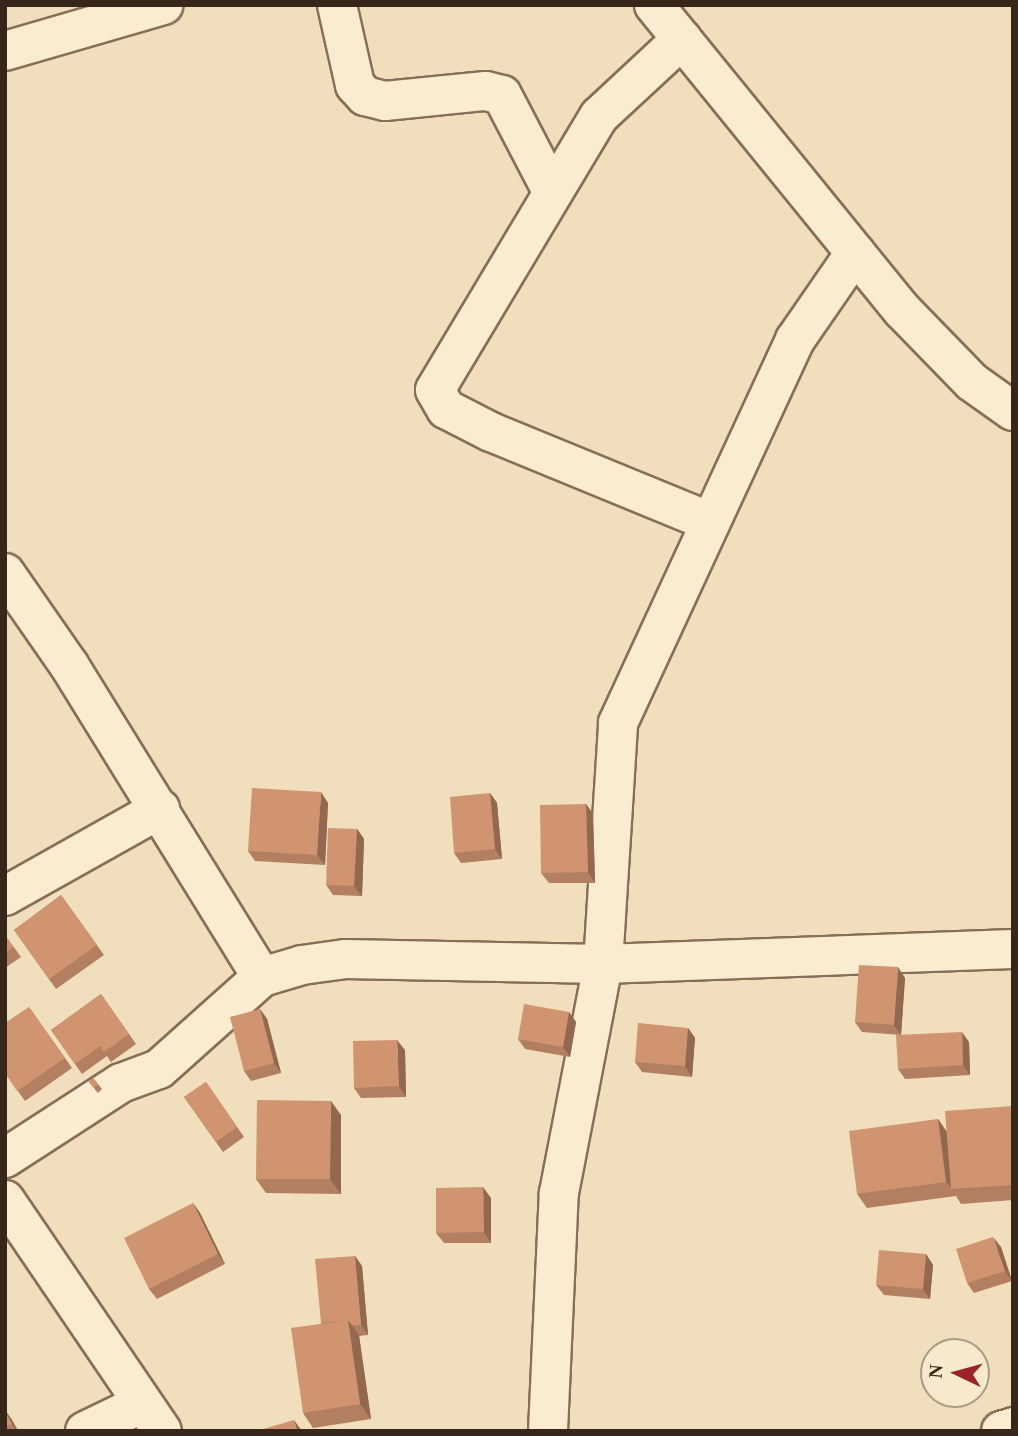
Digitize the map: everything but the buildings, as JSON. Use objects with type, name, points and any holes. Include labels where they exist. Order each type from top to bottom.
[{"type":"street","points":[[5,51],[163,5]]},
{"type":"street","points":[[337,5],[355,85],[365,96],[385,102],[486,91],[502,95],[551,189]]},
{"type":"street","points":[[654,5],[925,336],[972,382],[1013,411]]},
{"type":"street","points":[[682,39],[598,116],[551,189],[438,379],[438,402],[491,432],[710,522]]},
{"type":"street","points":[[548,1431],[559,1194],[603,964],[618,723],[795,340],[855,253]]},
{"type":"street","points":[[5,573],[160,809],[262,977]]},
{"type":"street","points":[[5,897],[160,809]]},
{"type":"street","points":[[5,1158],[121,1083],[170,1061],[262,977],[345,959],[603,964],[1013,949]]},
{"type":"street","points":[[5,1200],[152,1417],[85,1431]]},
{"type":"street","points":[[1001,1431],[1013,1427]]}]
